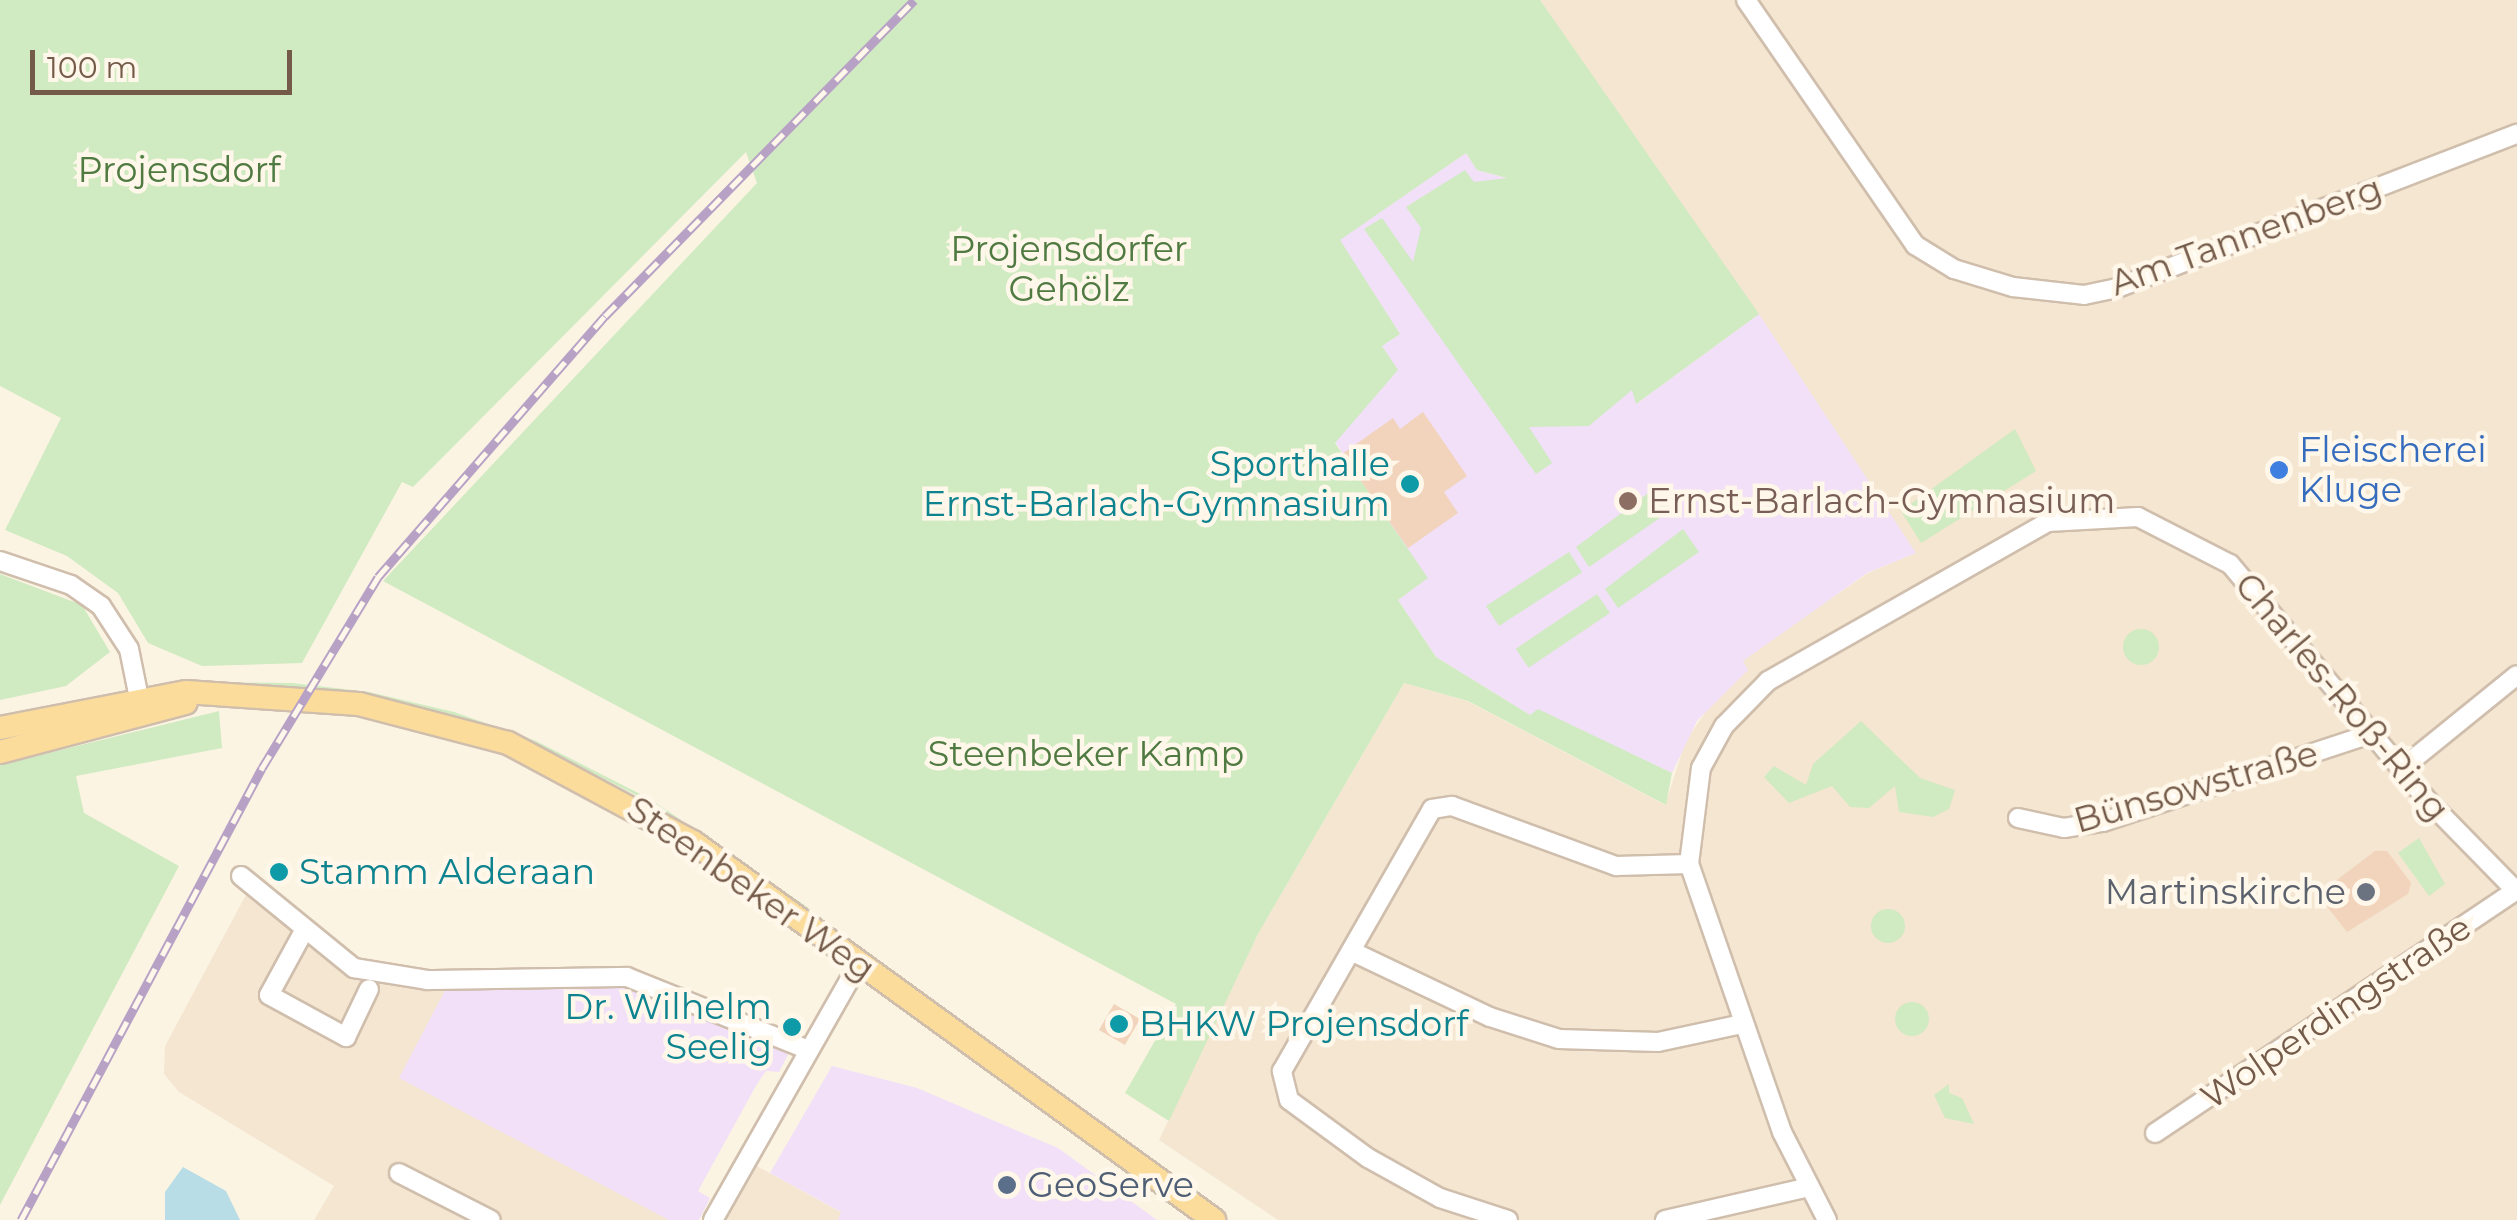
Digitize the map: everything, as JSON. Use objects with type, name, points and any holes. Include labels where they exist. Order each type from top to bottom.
[{"type":"main road","name":"Steenbeker Weg","points":[[0,728],[228,695],[382,708],[555,763],[693,842],[1214,1220]]},
{"type":"main road","name":"Steenbeker Weg","points":[[0,752],[140,705]]},
{"type":"street","name":"Am Tannenberg","points":[[1746,0],[1915,244],[1954,269],[2013,287],[2084,295],[2117,288],[2517,134]]},
{"type":"street","name":"Charles-Roß-Ring","points":[[1827,1220],[1809,1187],[1742,1024],[1689,864],[1701,768],[1739,707],[1972,563],[2048,522],[2081,516],[2138,517],[2204,544],[2250,585],[2401,769],[2517,891]]},
{"type":"street","points":[[0,561],[71,584],[102,606],[129,649],[140,705]]},
{"type":"street","points":[[2401,769],[2517,675]]},
{"type":"street","name":"Bünsowstraße","points":[[2018,818],[2064,828],[2103,822],[2373,733]]},
{"type":"street","points":[[1508,1220],[1400,1178],[1284,1095],[1282,1071],[1438,807],[1616,866],[1689,864]]},
{"type":"street","points":[[241,876],[354,968],[403,979],[588,973],[658,984],[806,1049]]},
{"type":"street","name":"Wolperdingstraße","points":[[2156,1132],[2517,891]]},
{"type":"street","points":[[304,928],[270,995],[346,1037],[369,989]]},
{"type":"street","points":[[1350,951],[1490,1018],[1559,1039],[1658,1042],[1742,1024]]},
{"type":"street","points":[[713,1220],[806,1049],[859,963]]},
{"type":"street","points":[[399,1173],[491,1220]]},
{"type":"street","points":[[1665,1220],[1809,1187]]},
{"type":"shaded area","points":[[1540,0],[2517,0],[2517,1220],[1278,1220],[1159,1140],[1258,934],[1404,683],[1467,701],[1665,805],[1686,740],[1742,661],[1868,573],[1916,553]]},
{"type":"shaded area","name":"Ernst-Barlach-Gymnasium","points":[[1466,153],[1477,170],[1531,185],[1634,306],[1636,404],[1759,314],[1916,553],[1867,573],[1743,661],[1748,670],[1697,721],[1672,773],[1538,710],[1530,715],[1436,657],[1398,600],[1427,578],[1335,442],[1397,371],[1382,346],[1400,334],[1339,240]]},
{"type":"shaded area","points":[[248,891],[352,975],[411,987],[450,981],[400,1078],[669,1220],[314,1220],[334,1186],[179,1092],[164,1074],[165,1046]]},
{"type":"shaded area","points":[[606,977],[792,1047],[779,1072],[766,1071],[757,1084],[698,1191],[710,1198],[699,1220],[669,1220],[399,1078],[450,981]]},
{"type":"shaded area","points":[[832,1066],[917,1088],[1058,1148],[1157,1220],[838,1220],[841,1212],[770,1173]]},
{"type":"shaded area","points":[[746,1160],[842,1213],[838,1220],[713,1220]]},
{"type":"green space","points":[[0,0],[1540,0],[1759,314],[1636,404],[1632,390],[1589,426],[1529,427],[1552,463],[1536,474],[1364,229],[1382,218],[1413,262],[1421,228],[1406,207],[1465,170],[1474,182],[1507,178],[1477,170],[1466,153],[1340,240],[1400,334],[1382,346],[1398,370],[1335,443],[1428,578],[1398,600],[1436,657],[1530,715],[1538,709],[1672,773],[1666,805],[1468,701],[1404,683],[1258,934],[1169,1121],[1125,1093],[1176,1004],[383,581],[757,183],[746,152],[413,487],[402,482],[302,663],[202,666],[148,643],[118,593],[67,556],[5,530],[61,418],[0,386]]},
{"type":"green space","points":[[2015,429],[2036,471],[1921,543],[1901,511]]},
{"type":"green space","points":[[1655,488],[1670,511],[1589,567],[1576,547]]},
{"type":"green space","points":[[1683,529],[1699,552],[1618,608],[1605,589]]},
{"type":"green space","points":[[1569,552],[1582,572],[1499,626],[1486,606]]},
{"type":"green space","points":[[0,574],[82,605],[110,652],[66,686],[0,700]]},
{"type":"green space","points":[[1597,594],[1610,613],[1529,668],[1516,649]]},
{"type":"green space","points":[[2141,629],[2154,634],[2159,647],[2154,660],[2141,665],[2128,660],[2123,647],[2128,634]]},
{"type":"green space","points":[[195,682],[292,683],[369,692],[454,712],[536,741],[652,800],[832,924],[644,799],[535,744],[369,696]]},
{"type":"green space","points":[[219,711],[222,748],[76,776],[84,813],[179,866],[0,1205],[0,765]]},
{"type":"green space","points":[[1861,721],[1920,778],[1955,790],[1949,809],[1933,817],[1899,812],[1895,786],[1869,808],[1850,807],[1832,786],[1789,803],[1764,777],[1774,766],[1806,785],[1813,764]]},
{"type":"green space","points":[[2419,838],[2445,884],[2429,896],[2398,853]]},
{"type":"green space","points":[[1888,909],[1900,914],[1905,926],[1900,938],[1888,943],[1876,938],[1871,926],[1876,914]]},
{"type":"green space","points":[[1912,1002],[1924,1007],[1929,1019],[1924,1031],[1912,1036],[1900,1031],[1895,1019],[1900,1007]]},
{"type":"green space","points":[[1949,1084],[1949,1093],[1962,1098],[1974,1124],[1945,1118],[1934,1095]]},
{"type":"water","points":[[183,1167],[226,1191],[240,1220],[165,1220],[165,1192]]},
{"type":"building","name":"Sporthalle Ernst-Barlach-Gymnasium","points":[[1423,412],[1467,476],[1444,492],[1458,513],[1408,548],[1342,454],[1393,418],[1400,429]]},
{"type":"building","name":"Martinskirche","points":[[2375,851],[2387,851],[2411,883],[2408,894],[2347,932],[2322,900],[2325,889]]},
{"type":"building","name":"BHKW Projensdorf","points":[[1114,1004],[1140,1019],[1125,1045],[1099,1030]]},
{"type":"railway","points":[[21,1220],[262,768],[378,577],[605,316],[914,0]]},
{"type":"place","name":"Fleischerei Kluge","points":[[2279,470]]},
{"type":"place","name":"Sporthalle Ernst-Barlach-Gymnasium","points":[[1410,484]]},
{"type":"place","name":"Ernst-Barlach-Gymnasium","points":[[1628,501]]},
{"type":"place","name":"Stamm Alderaan","points":[[279,872]]},
{"type":"place","name":"Martinskirche","points":[[2366,892]]},
{"type":"place","name":"BHKW Projensdorf","points":[[1119,1024]]},
{"type":"place","name":"Dr. Wilhelm Seelig","points":[[792,1027]]},
{"type":"place","name":"GeoServe","points":[[1007,1185]]},
{"type":"park label","name":"Projensdorf","points":[[179,170]]},
{"type":"park label","name":"Projensdorfer Gehölz","points":[[1069,269]]},
{"type":"park label","name":"Steenbeker Kamp","points":[[1086,754]]}]
